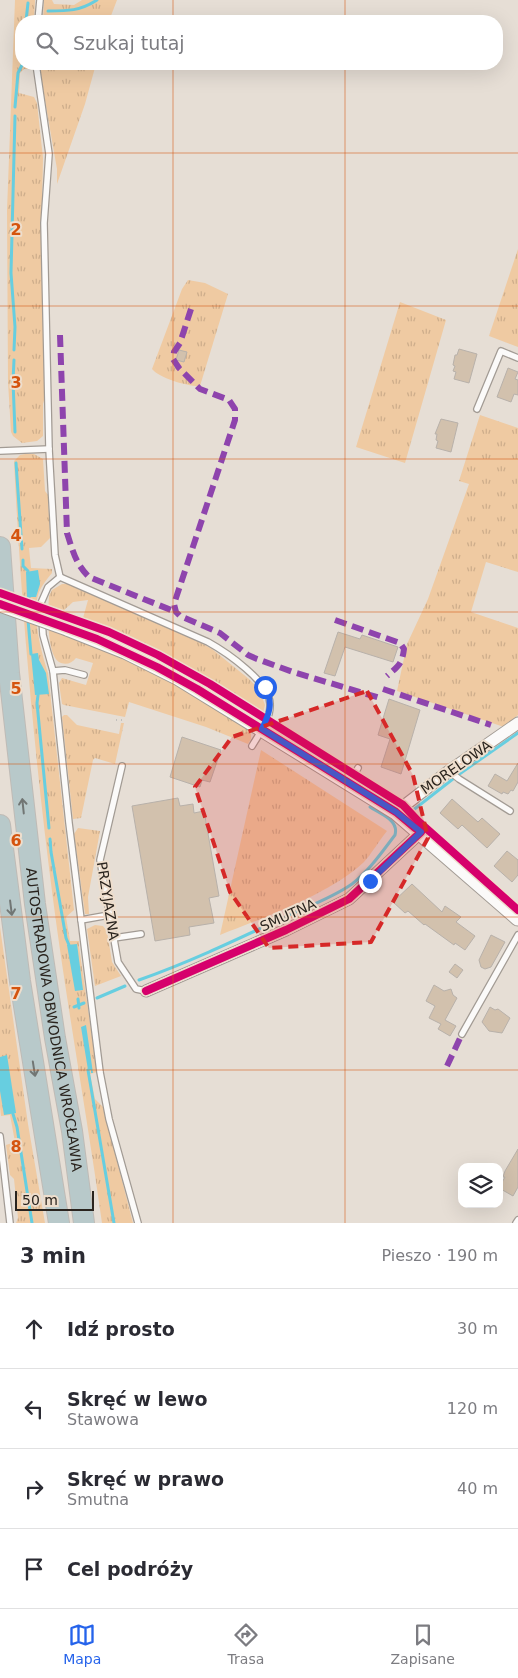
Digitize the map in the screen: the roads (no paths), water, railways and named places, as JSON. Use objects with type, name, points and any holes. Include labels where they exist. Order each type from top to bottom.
[{"type":"highway","name":"AUTOSTRADOWA OBWODNICA WROCŁAWIA","points":[[0,547],[9,673],[34,894],[84,1223]]},
{"type":"highway","name":"AUTOSTRADOWA OBWODNICA WROCŁAWIA","points":[[0,825],[20,982],[59,1223]]},
{"type":"street","points":[[0,604],[111,644],[158,666],[262,729],[396,812],[518,918]]},
{"type":"street","name":"MORELOWA","points":[[396,812],[518,723]]},
{"type":"street","name":"SMUTNA","points":[[146,991],[286,930],[349,899],[421,832]]},
{"type":"lane","points":[[39,15],[40,0]]},
{"type":"lane","points":[[37,70],[49,154],[44,223],[49,449],[55,555],[60,577]]},
{"type":"lane","points":[[476,408],[501,351],[518,358]]},
{"type":"lane","points":[[0,451],[49,449]]},
{"type":"lane","points":[[60,577],[48,587],[41,603],[43,635],[53,671],[68,823],[103,1090],[138,1223]]},
{"type":"lane","points":[[60,577],[223,650],[259,682],[269,694],[270,706],[262,729],[252,746]]},
{"type":"lane","points":[[53,671],[65,670],[84,675]]},
{"type":"lane","name":"PRZYJAZNA","points":[[122,766],[100,860],[118,962],[136,989],[146,991]]},
{"type":"lane","points":[[349,783],[358,768]]},
{"type":"lane","points":[[451,772],[510,811]]},
{"type":"lane","points":[[81,920],[110,915]]},
{"type":"lane","points":[[114,938],[141,934]]},
{"type":"lane","points":[[462,1034],[518,935]]},
{"type":"lane","points":[[0,1136],[10,1223]]},
{"type":"water","points":[[38,570],[40,584],[36,597],[27,597],[26,572]]},
{"type":"water","points":[[38,653],[39,660],[46,673],[49,694],[35,695],[31,654]]},
{"type":"water","points":[[77,944],[83,990],[75,991],[67,945]]},
{"type":"water","points":[[86,1025],[93,1073],[91,1073],[91,1070],[88,1070],[81,1027]]},
{"type":"water","points":[[7,1055],[16,1113],[4,1115],[0,1091],[0,1057]]},
{"type":"waterway","points":[[48,11],[74,10],[97,0]]},
{"type":"waterway","points":[[27,15],[28,3]]},
{"type":"waterway","points":[[15,107],[20,70]]},
{"type":"waterway","points":[[14,350],[15,327],[11,273],[15,116]]},
{"type":"waterway","points":[[14,360],[15,432]]},
{"type":"waterway","points":[[16,463],[22,549]]},
{"type":"waterway","points":[[23,560],[23,566],[28,571]]},
{"type":"waterway","points":[[28,609],[29,597]]},
{"type":"waterway","points":[[28,620],[31,654]]},
{"type":"waterway","points":[[38,695],[37,703],[49,828]]},
{"type":"waterway","points":[[412,811],[458,775],[518,733]]},
{"type":"waterway","points":[[139,980],[232,942],[328,898],[352,884],[370,867],[395,835],[396,830],[392,822],[370,807]]},
{"type":"waterway","points":[[50,839],[66,938],[69,945]]},
{"type":"waterway","points":[[97,998],[125,986]]},
{"type":"waterway","points":[[78,999],[79,1008]]},
{"type":"waterway","points":[[74,1007],[84,1003]]},
{"type":"waterway","points":[[88,1070],[114,1223]]},
{"type":"waterway","points":[[13,1114],[17,1127],[32,1223]]}]
